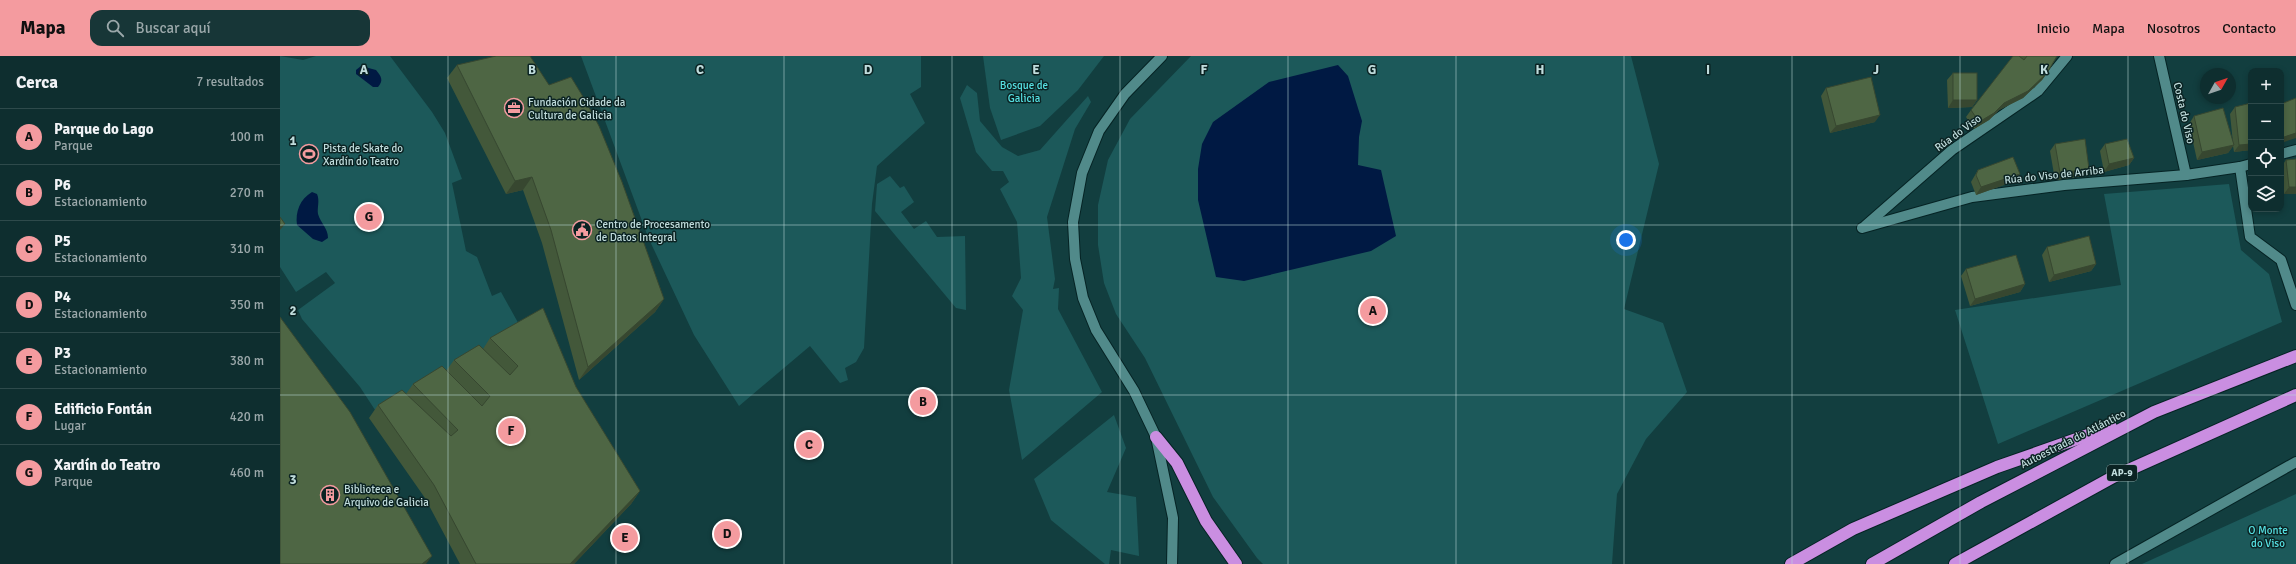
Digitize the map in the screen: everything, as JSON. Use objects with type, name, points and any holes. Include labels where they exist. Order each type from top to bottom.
[{"type":"highway","name":"Autoestrada do Atlántico","points":[[1872,564],[1981,502],[2154,412],[2296,356]]},
{"type":"highway","name":"AP-9","points":[[1955,564],[2113,477],[2296,395]]},
{"type":"highway","points":[[1791,564],[1853,528],[1990,470],[2154,412]]},
{"type":"highway","points":[[1156,437],[1177,463],[1206,521],[1236,564]]},
{"type":"street","points":[[1162,56],[1125,94],[1099,131],[1082,174],[1073,222],[1075,259],[1082,298],[1096,330],[1134,391],[1156,437],[1173,518],[1172,564]]},
{"type":"street","name":"Rúa do Viso","points":[[1862,228],[1952,150],[2038,91],[2067,56]]},
{"type":"street","name":"Costa do Viso","points":[[2158,56],[2186,175]]},
{"type":"street","points":[[2284,153],[2296,150]]},
{"type":"street","name":"Rúa do Viso de Arriba","points":[[1862,228],[1972,197],[2064,185],[2186,175],[2248,165]]},
{"type":"street","points":[[2240,167],[2250,237],[2280,260],[2296,305]]},
{"type":"street","points":[[2115,564],[2296,462]]},
{"type":"green space","points":[[280,56],[303,60],[316,56],[390,56],[432,112],[445,133],[462,179],[452,183],[466,251],[477,257],[492,296],[501,292],[521,328],[377,413],[360,387],[302,319],[298,310],[335,283],[326,272],[296,292],[280,267]]},
{"type":"green space","points":[[581,56],[921,56],[921,87],[910,94],[925,123],[877,166],[872,204],[864,348],[856,362],[845,368],[848,380],[840,383],[810,346],[739,406],[694,335],[648,237]]},
{"type":"green space","name":"Bosque de Galicia","points":[[983,56],[1104,56],[1078,90],[1040,126],[1001,140],[990,108]]},
{"type":"green space","points":[[1191,56],[1631,56],[1659,164],[1624,309],[1663,323],[1687,392],[1646,439],[1617,494],[1612,564],[1263,564],[1257,558],[1213,497],[1145,358],[1116,314],[1104,283],[1098,245],[1098,205],[1108,160],[1130,119]]},
{"type":"green space","points":[[967,85],[977,93],[980,121],[1002,147],[1018,156],[1040,150],[1088,96],[1091,102],[1075,129],[1047,217],[1055,279],[1053,289],[1059,288],[1058,309],[1102,392],[1022,460],[1009,390],[1023,310],[1012,296],[1021,278],[1017,222],[1000,189],[1009,182],[1003,171],[992,171],[976,152],[960,98]]},
{"type":"green space","points":[[890,176],[900,188],[904,186],[914,202],[901,212],[914,229],[926,221],[937,237],[965,236],[966,310],[956,308],[875,211],[877,184]]},
{"type":"green space","points":[[2229,184],[2241,250],[2269,274],[2282,322],[1998,444],[1955,310],[2121,285],[2104,194]]},
{"type":"green space","points":[[1114,415],[1126,448],[1107,492],[1136,497],[1139,556],[1111,550],[1109,564],[1105,564],[1051,520],[1034,479]]},
{"type":"green space","name":"O Monte do Viso","points":[[2296,494],[2296,564],[2142,564]]},
{"type":"shaded area","points":[[1338,65],[1348,76],[1362,121],[1359,137],[1358,165],[1381,170],[1396,236],[1371,251],[1244,281],[1216,277],[1198,200],[1198,169],[1202,144],[1213,122],[1269,82]]},
{"type":"shaded area","points":[[361,66],[376,70],[378,72],[381,80],[378,87],[373,87],[356,74],[356,70]]},
{"type":"shaded area","points":[[312,192],[317,194],[318,214],[328,235],[328,238],[322,242],[313,239],[297,225],[299,206],[304,198]]},
{"type":"building","points":[[496,56],[530,56],[549,85],[571,77],[599,126],[622,182],[664,299],[588,367],[551,230],[532,177],[515,181],[457,65]]},
{"type":"building","points":[[2013,56],[2019,56],[2024,60],[2027,56],[2057,56],[2047,73],[2028,91],[2004,103],[1994,113],[1979,122],[1971,110]]},
{"type":"building","points":[[1953,73],[1977,73],[1977,100],[1953,100]]},
{"type":"building","points":[[1871,77],[1880,115],[1836,126],[1826,88]]},
{"type":"building","points":[[2296,98],[2296,133],[2284,137],[2284,104]]},
{"type":"building","points":[[2248,104],[2248,144],[2239,145],[2235,107]]},
{"type":"building","points":[[2223,108],[2234,145],[2202,152],[2194,116]]},
{"type":"building","points":[[2085,139],[2089,169],[2060,173],[2055,144]]},
{"type":"building","points":[[2127,139],[2134,158],[2109,164],[2105,144]]},
{"type":"building","points":[[2013,157],[2020,174],[1981,187],[1976,175],[1978,170]]},
{"type":"building","points":[[2296,159],[2296,187],[2289,187],[2286,160]]},
{"type":"building","points":[[280,217],[285,224],[280,227]]},
{"type":"building","points":[[2089,236],[2096,264],[2054,275],[2047,247]]},
{"type":"building","points":[[2016,255],[2025,284],[1975,299],[1966,269]]},
{"type":"building","points":[[543,308],[576,387],[640,491],[570,564],[476,564],[434,485],[378,405],[402,390],[451,436],[458,430],[413,384],[442,366],[482,406],[490,396],[454,360],[479,345],[510,375],[518,366],[490,338]]},
{"type":"building","name":"Biblioteca e Arquivo de Galicia","points":[[280,317],[350,412],[432,556],[422,564],[280,564]]},
{"type":"place","name":"Fundación Cidade da Cultura de Galicia","points":[[514,108]]},
{"type":"place","name":"Pista de Skate do Xardín do Teatro","points":[[309,154]]},
{"type":"place","name":"Xardín do Teatro","points":[[369,217]]},
{"type":"place","name":"Centro de Procesamento de Datos Integral","points":[[582,230]]},
{"type":"place","name":"Parque do Lago","points":[[1373,311]]},
{"type":"place","name":"P6","points":[[923,402]]},
{"type":"place","name":"Edificio Fontán","points":[[511,431]]},
{"type":"place","name":"P5","points":[[809,445]]},
{"type":"place","name":"Biblioteca e Arquivo de Galicia","points":[[330,495]]},
{"type":"place","name":"P4","points":[[727,534]]},
{"type":"place","name":"P3","points":[[625,538]]}]
